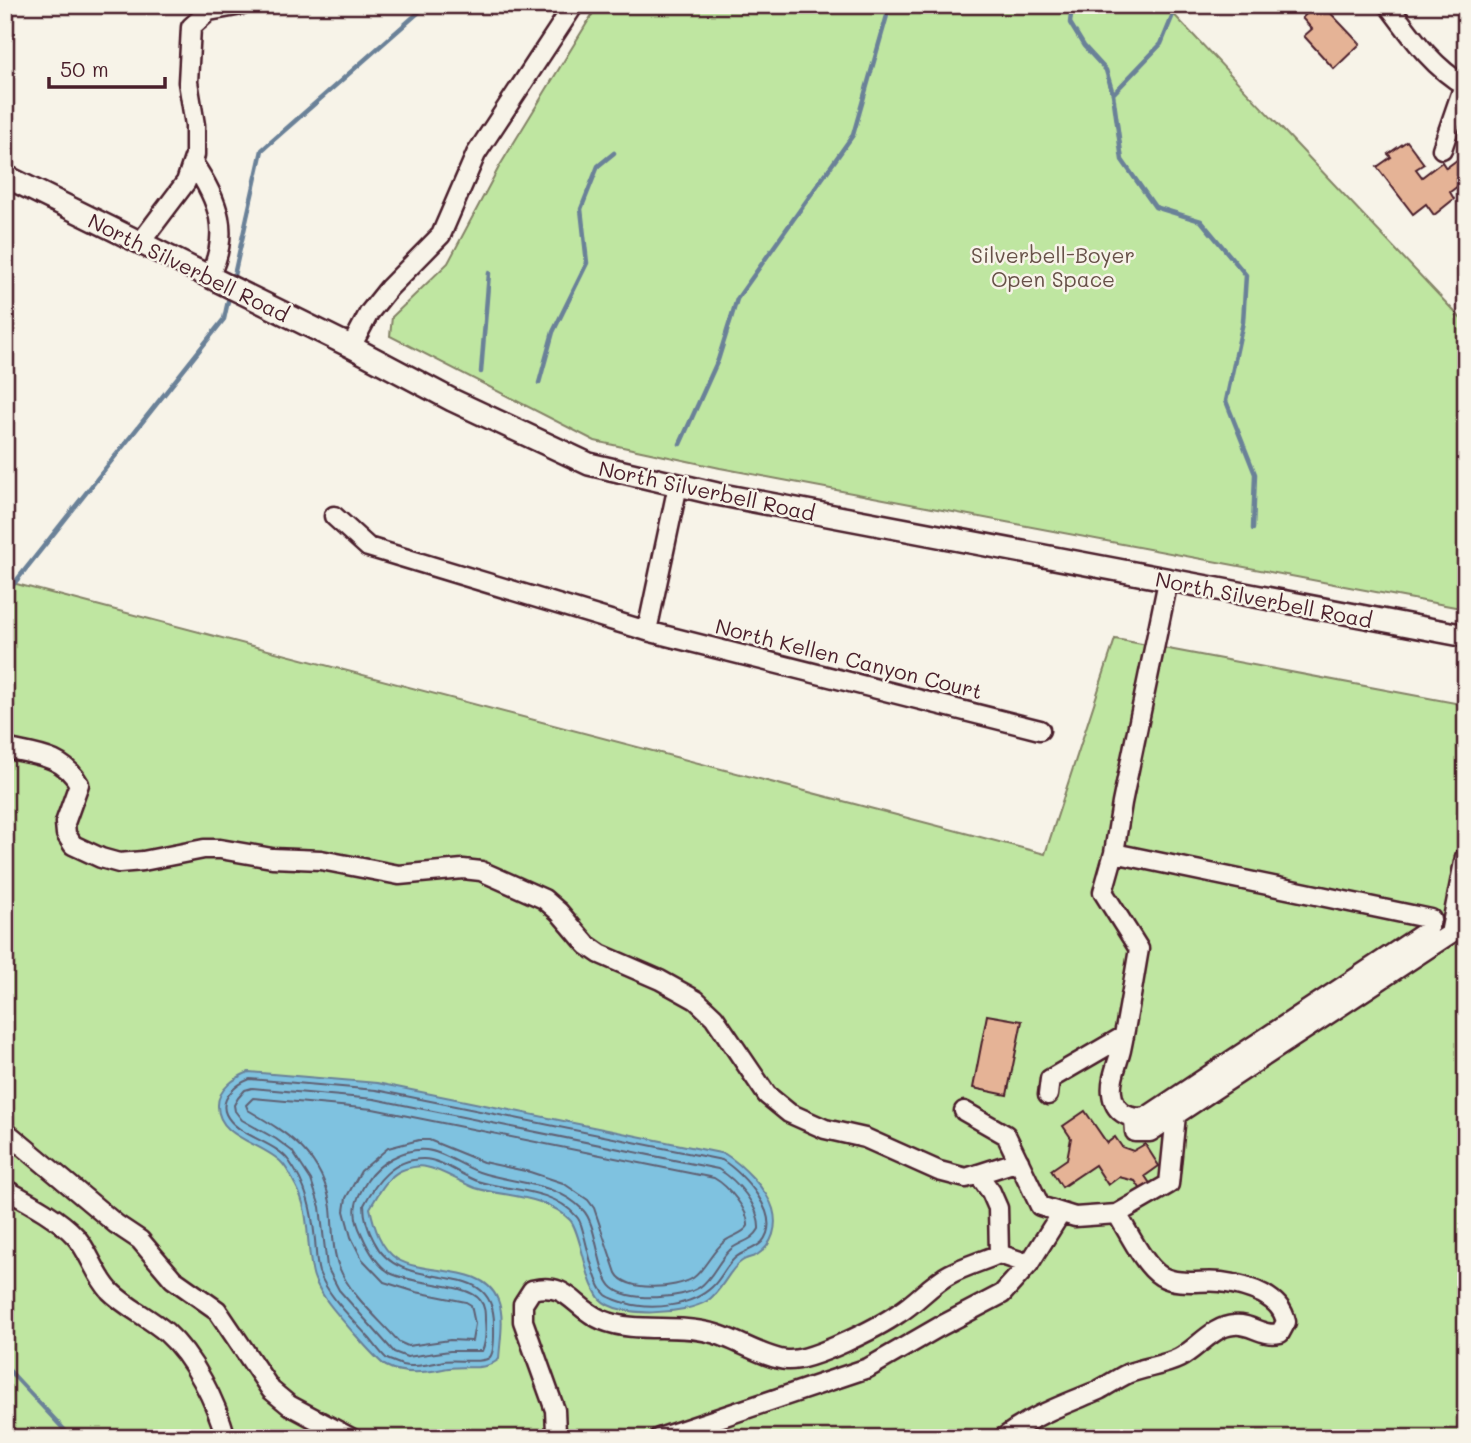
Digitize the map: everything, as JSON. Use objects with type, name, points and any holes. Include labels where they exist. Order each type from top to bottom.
[{"type":"main road","name":"North Silverbell Road","points":[[5,176],[351,347],[452,400],[589,464],[678,485],[1466,636]]},
{"type":"street","points":[[140,243],[186,182],[195,155],[195,125],[188,82],[191,27],[209,11],[242,5]]},
{"type":"street","points":[[351,347],[369,313],[440,235],[476,154],[574,5]]},
{"type":"street","points":[[1388,5],[1420,48],[1454,80],[1465,85],[1442,149]]},
{"type":"street","points":[[192,163],[215,199],[220,223],[219,257],[209,277]]},
{"type":"street","points":[[647,631],[678,485]]},
{"type":"street","name":"North Kellen Canyon Court","points":[[334,516],[368,547],[647,631],[1040,730]]},
{"type":"street","points":[[1114,853],[1431,919],[1428,930],[1146,1117],[1134,1119],[1124,1115],[1116,1106],[1111,1091],[1124,1036],[1139,949],[1103,892],[1114,853],[1168,581]]},
{"type":"street","points":[[5,748],[53,759],[71,771],[79,785],[65,823],[66,834],[73,845],[119,863],[143,862],[204,849],[220,849],[272,858],[321,860],[399,876],[463,869],[481,871],[544,899],[587,945],[600,954],[660,980],[695,1000],[714,1017],[767,1095],[789,1113],[825,1129],[865,1138],[909,1160],[966,1178],[1019,1161]]},
{"type":"street","points":[[1134,1119],[1135,1132],[1150,1132],[1450,934],[1465,857]]},
{"type":"street","points":[[1048,1096],[1050,1079],[1124,1036]]},
{"type":"street","points":[[964,1111],[1006,1135],[1040,1206],[1075,1217],[1117,1214],[1169,1184],[1176,1115]]},
{"type":"street","points":[[5,1130],[116,1224],[139,1240],[173,1279],[217,1310],[271,1390],[289,1405],[351,1438]]},
{"type":"street","points":[[978,1174],[998,1208],[999,1254]]},
{"type":"street","points":[[5,1189],[47,1214],[75,1236],[100,1279],[113,1293],[167,1333],[213,1399],[226,1438]]},
{"type":"street","points":[[659,1438],[868,1368],[1002,1294],[1029,1264],[1061,1213]]},
{"type":"street","points":[[1003,1438],[1039,1414],[1065,1402],[1099,1390],[1128,1374],[1178,1358],[1219,1329],[1234,1325],[1247,1326],[1269,1335],[1280,1333],[1286,1322],[1283,1310],[1270,1298],[1249,1287],[1162,1277],[1149,1265],[1117,1214]]},
{"type":"street","points":[[553,1438],[556,1432],[555,1410],[523,1321],[523,1304],[532,1290],[546,1287],[562,1290],[584,1310],[621,1325],[680,1328],[712,1333],[787,1360],[814,1356],[897,1315],[950,1275],[999,1254],[1029,1264]]},
{"type":"green space","name":"Silverbell-Boyer Open Space","points":[[598,5],[1165,5],[1466,324],[1466,609],[720,468],[595,441],[390,336],[392,317],[448,263],[499,167]]},
{"type":"green space","points":[[5,581],[1045,854],[1115,639],[1466,705],[1466,1438],[5,1438]]},
{"type":"water","points":[[249,1072],[377,1083],[725,1154],[746,1171],[770,1201],[774,1215],[773,1235],[762,1251],[732,1270],[717,1292],[707,1301],[669,1311],[621,1310],[598,1296],[589,1278],[573,1225],[560,1212],[538,1201],[475,1188],[432,1169],[420,1166],[403,1170],[386,1182],[370,1208],[382,1243],[397,1259],[409,1264],[480,1280],[491,1288],[498,1300],[502,1329],[499,1359],[486,1366],[421,1372],[393,1369],[381,1362],[365,1345],[329,1304],[319,1288],[310,1259],[304,1206],[286,1168],[274,1156],[233,1133],[220,1116],[218,1105],[224,1089],[233,1080]]},
{"type":"building","points":[[1316,5],[1323,5],[1360,44],[1334,69],[1304,36],[1312,29],[1302,18]]},
{"type":"building","points":[[1407,141],[1424,164],[1416,169],[1422,177],[1442,162],[1446,168],[1461,157],[1466,163],[1466,180],[1450,192],[1454,199],[1434,215],[1426,204],[1413,214],[1377,167],[1391,157],[1388,154]]},
{"type":"building","points":[[987,1015],[1022,1021],[1007,1095],[973,1088]]},
{"type":"building","points":[[1085,1111],[1107,1143],[1115,1137],[1122,1147],[1133,1151],[1145,1144],[1159,1166],[1145,1176],[1151,1185],[1142,1191],[1135,1181],[1119,1177],[1108,1185],[1095,1165],[1062,1187],[1051,1170],[1067,1159],[1071,1138],[1063,1126]]},
{"type":"waterway","points":[[233,280],[262,150],[427,5]]},
{"type":"waterway","points":[[680,444],[718,360],[737,299],[853,135],[890,5]]},
{"type":"waterway","points":[[1072,5],[1070,23],[1084,46],[1106,70],[1113,94],[1122,160],[1155,207],[1201,221],[1246,275],[1243,322],[1226,401],[1255,474],[1253,529]]},
{"type":"waterway","points":[[1113,94],[1161,44],[1177,5]]},
{"type":"waterway","points":[[539,383],[553,332],[587,263],[581,209],[598,166],[614,153]]},
{"type":"waterway","points":[[481,372],[489,273]]},
{"type":"waterway","points":[[5,595],[224,319],[230,292]]},
{"type":"waterway","points":[[5,1366],[72,1438]]}]
